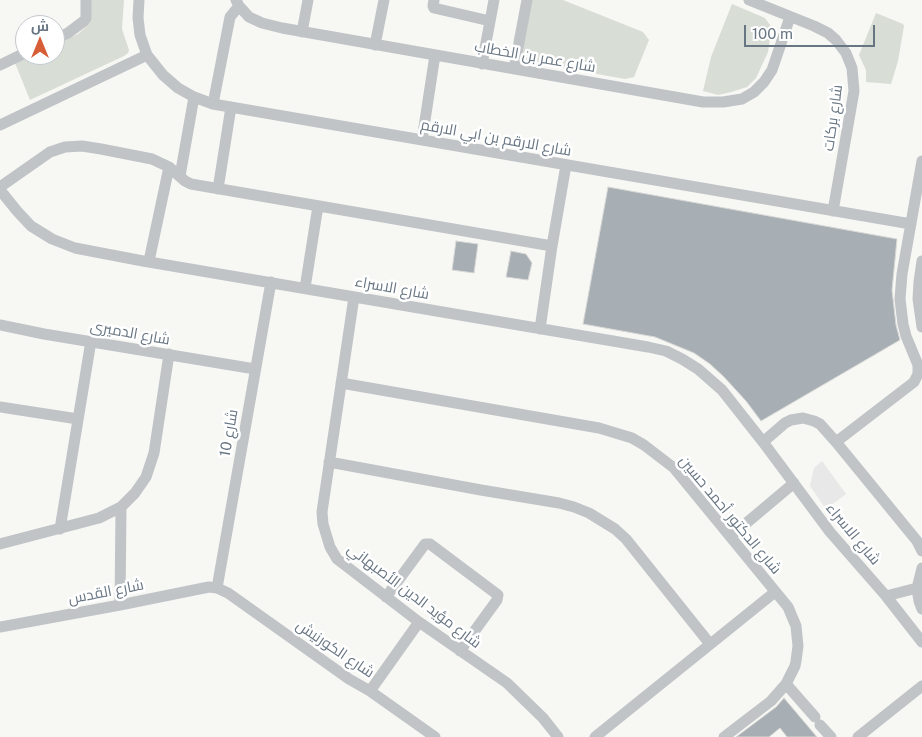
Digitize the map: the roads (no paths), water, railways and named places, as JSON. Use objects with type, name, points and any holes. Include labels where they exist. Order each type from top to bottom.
[{"type":"street","points":[[65,34],[86,18],[86,0]]},
{"type":"street","name":"شارع الارقم بن ابي الارقم","points":[[139,0],[138,18],[140,35],[147,55],[163,75],[178,88],[194,97],[213,104],[911,224]]},
{"type":"street","points":[[302,32],[308,0]]},
{"type":"street","points":[[375,45],[384,0]]},
{"type":"street","points":[[434,0],[434,8],[490,21]]},
{"type":"street","points":[[482,64],[494,0]]},
{"type":"street","points":[[514,69],[527,0]]},
{"type":"street","name":"شارع بركات","points":[[749,0],[828,33],[846,53],[852,68],[854,91],[833,211]]},
{"type":"street","points":[[213,104],[230,16],[238,3]]},
{"type":"street","name":"شارع عمر بن الخطاب","points":[[238,3],[249,17],[262,24],[703,102],[723,102],[742,99],[754,92],[772,70],[790,17]]},
{"type":"street","points":[[0,125],[147,55]]},
{"type":"street","points":[[422,140],[435,55]]},
{"type":"street","points":[[0,64],[15,57]]},
{"type":"street","points":[[180,176],[194,97]]},
{"type":"street","points":[[218,189],[231,107]]},
{"type":"street","points":[[0,188],[50,152],[65,147],[82,146],[152,159],[169,167],[191,184],[552,246]]},
{"type":"street","points":[[836,442],[914,382],[920,375],[906,336],[900,299],[902,274],[922,161]]},
{"type":"street","points":[[540,329],[566,165]]},
{"type":"street","points":[[149,261],[169,167]]},
{"type":"street","name":"شارع الاسراء","points":[[0,188],[17,212],[31,226],[52,239],[75,248],[666,351],[698,368],[722,390],[830,532],[886,596],[922,642]]},
{"type":"street","points":[[305,288],[318,206]]},
{"type":"street","points":[[922,261],[918,299],[922,327]]},
{"type":"street","name":"شارع 10","points":[[217,588],[271,282]]},
{"type":"street","name":"شارع مؤيد الدين الأصبهاني","points":[[354,296],[322,512],[323,524],[330,547],[337,559],[386,597],[507,683],[543,718],[558,737]]},
{"type":"street","name":"شارع الدميرى","points":[[0,325],[255,369]]},
{"type":"street","points":[[60,529],[91,341]]},
{"type":"street","points":[[0,544],[99,518],[121,507],[135,493],[146,477],[154,453],[169,354]]},
{"type":"street","name":"شارع الدكتور أحمد حسين","points":[[341,383],[599,428],[632,438],[650,449],[674,468],[788,607],[796,626],[798,646],[795,666],[786,684],[771,700],[724,737]]},
{"type":"street","points":[[0,407],[78,419]]},
{"type":"street","points":[[763,442],[786,423],[797,419],[809,419],[820,424],[917,541],[922,551]]},
{"type":"street","points":[[329,462],[559,503],[588,513],[615,529],[626,539],[710,644]]},
{"type":"street","points":[[731,536],[794,483]]},
{"type":"street","points":[[120,605],[121,507]]},
{"type":"street","points":[[386,597],[424,544],[430,544],[498,595],[497,600],[460,651]]},
{"type":"street","points":[[922,568],[917,588],[918,601],[922,609]]},
{"type":"street","name":"شارع القدس","points":[[0,627],[209,587],[217,588]]},
{"type":"street","name":"شارع الكورنيش","points":[[217,588],[228,593],[435,737]]},
{"type":"street","points":[[886,596],[917,588]]},
{"type":"street","points":[[595,737],[775,592]]},
{"type":"street","points":[[370,691],[419,622]]},
{"type":"street","points":[[786,684],[831,737]]},
{"type":"street","points":[[858,737],[871,733],[922,686]]}]
